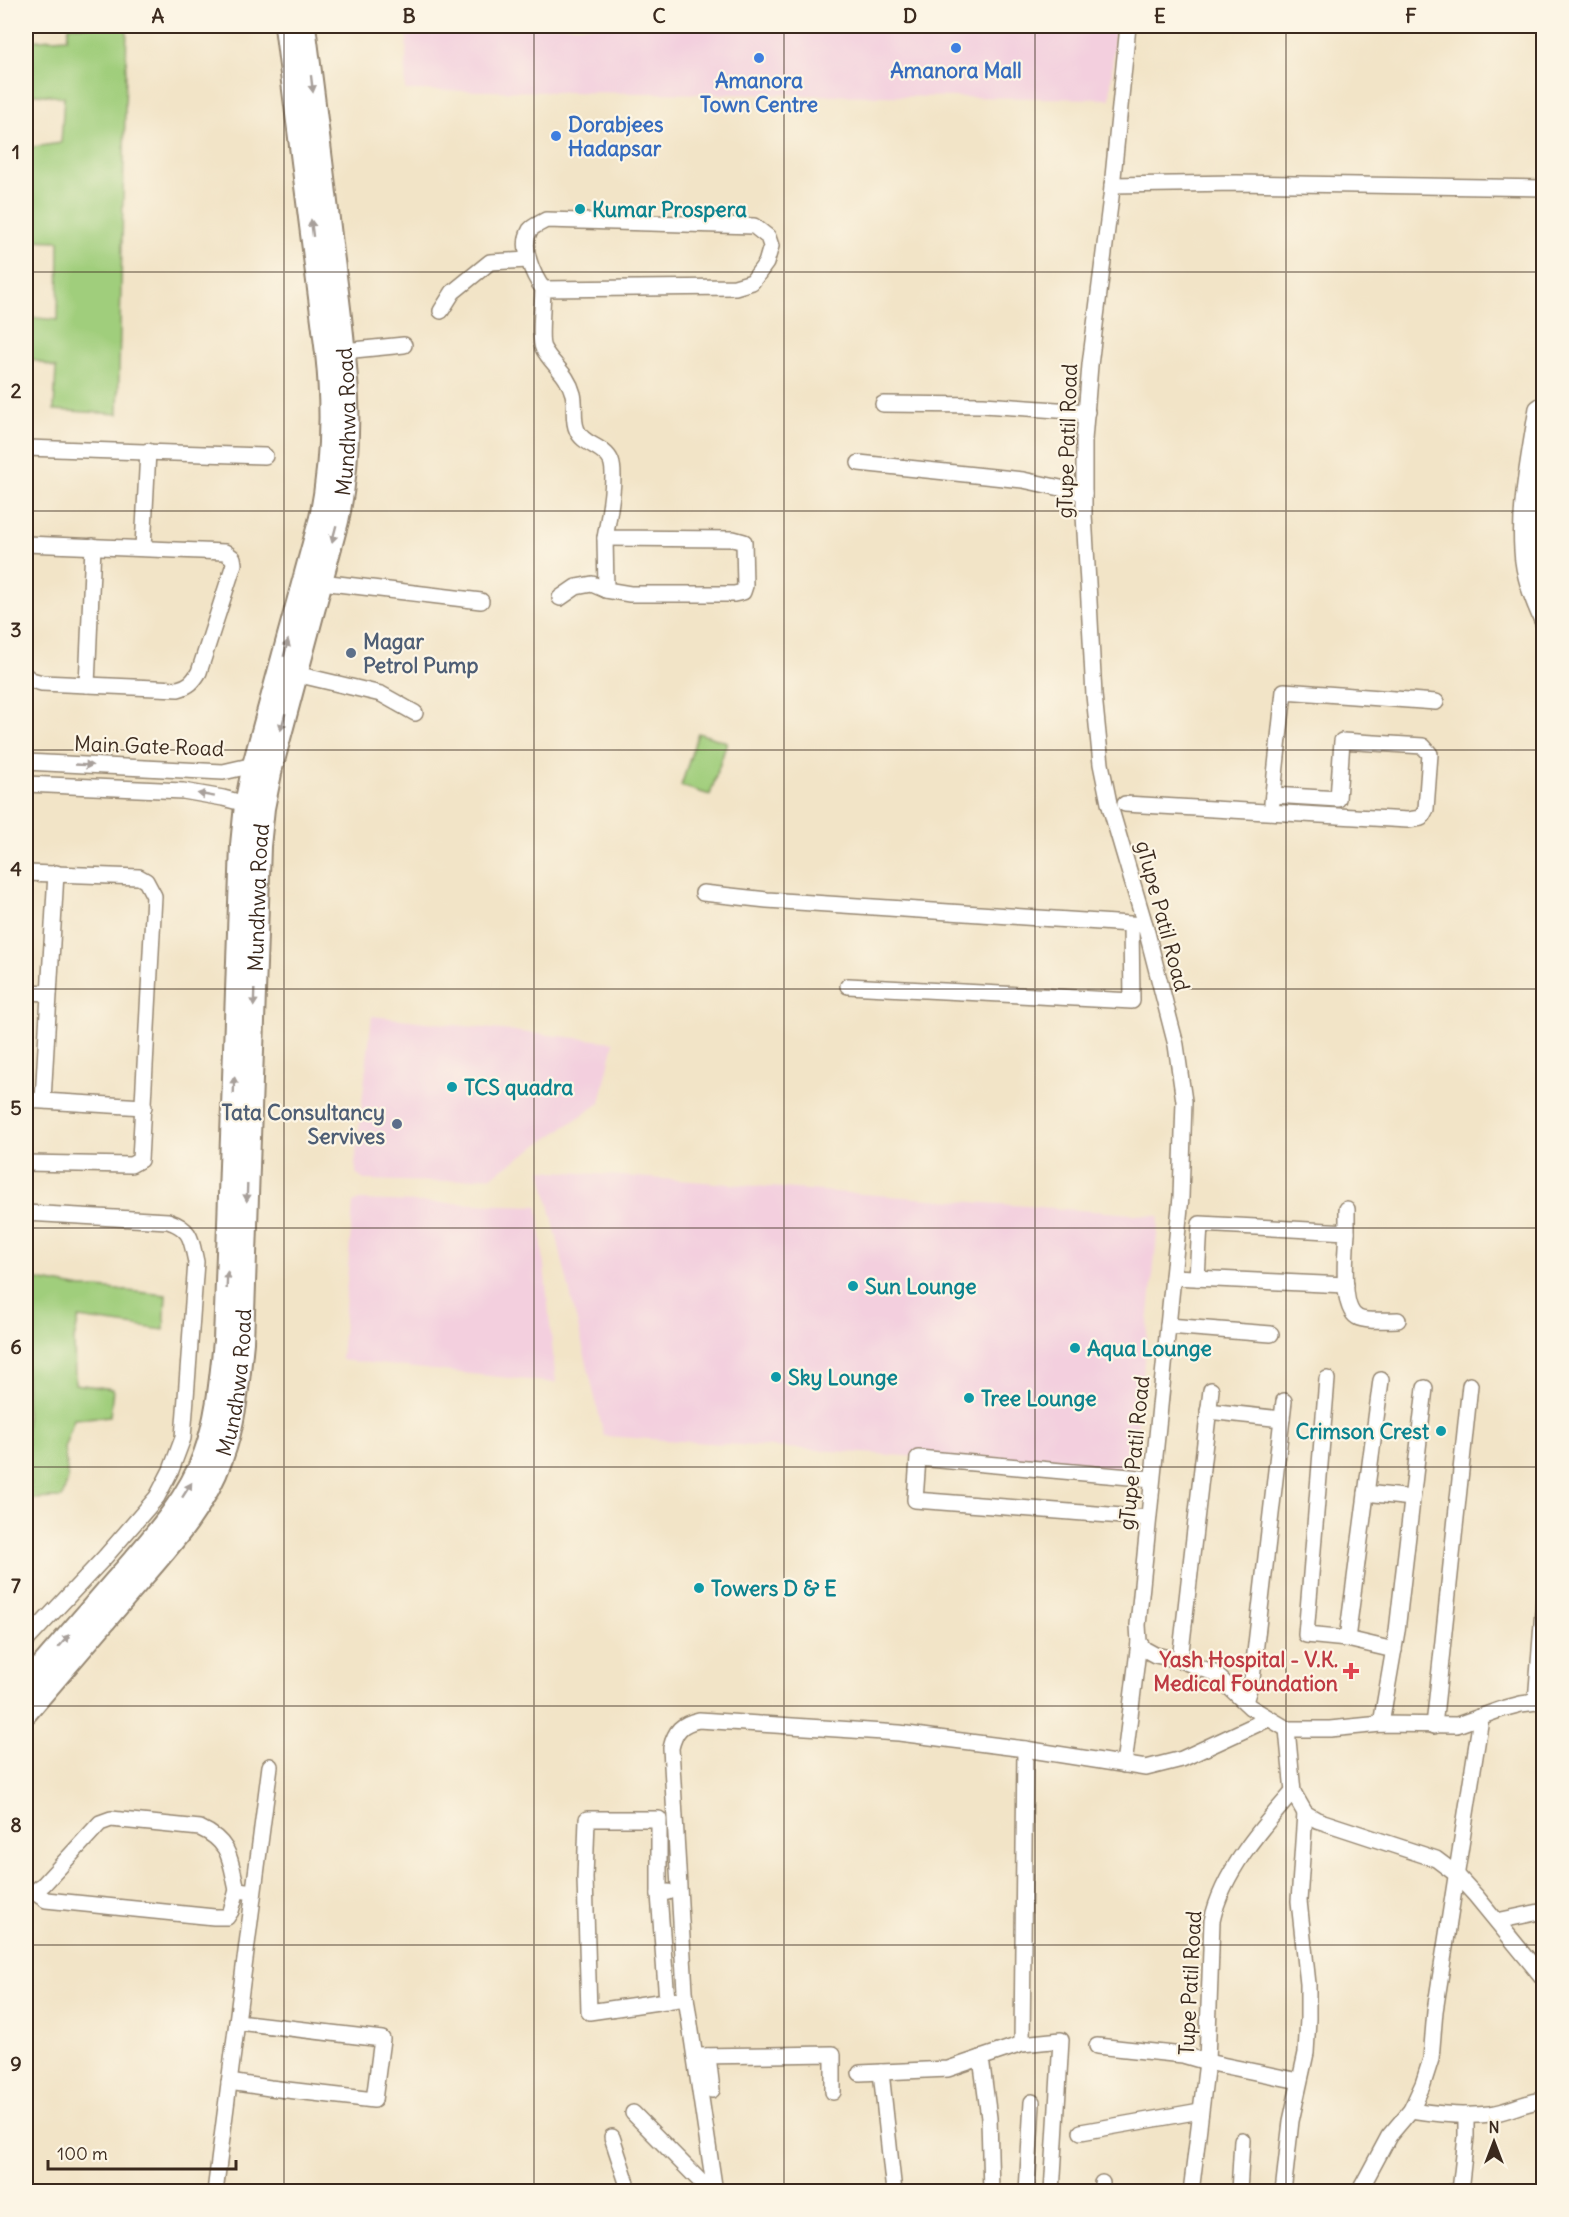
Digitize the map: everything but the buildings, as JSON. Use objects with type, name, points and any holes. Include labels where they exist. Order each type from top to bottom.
[{"type":"highway","name":"Mundhwa Road","points":[[26,1685],[141,1552],[195,1479],[206,1453],[220,1393],[225,1341],[242,845],[254,806],[321,518],[331,444],[331,383],[286,26]]},
{"type":"highway","name":"Mundhwa Road","points":[[263,766],[296,674],[338,521],[346,467],[349,412],[344,351],[304,26]]},
{"type":"highway","name":"Mundhwa Road","points":[[26,1712],[154,1563],[193,1512],[210,1487],[231,1425],[237,1396],[242,1342],[259,856],[254,806]]},
{"type":"street","name":"gTupe Patil Road","points":[[1124,1765],[1139,1642],[1145,1478],[1168,1326],[1182,1182],[1184,1093],[1176,1045],[1138,925],[1109,803],[1101,764],[1094,695],[1084,493],[1087,412],[1128,26]]},
{"type":"street","points":[[1112,184],[1237,183],[1544,188]]},
{"type":"street","points":[[543,289],[735,287],[752,282],[766,263],[771,246],[768,237],[754,226],[546,220],[531,228],[527,239],[528,260],[534,276],[543,289],[542,346],[552,361],[566,374],[573,394],[577,431],[585,441],[604,453],[611,461],[612,492],[605,538],[606,590]]},
{"type":"street","points":[[441,311],[453,292],[490,262],[528,260]]},
{"type":"street","points":[[344,351],[404,345]]},
{"type":"street","points":[[1544,403],[1537,408],[1521,524],[1522,552],[1528,587],[1544,625]]},
{"type":"street","points":[[883,404],[983,405],[1087,412]]},
{"type":"street","points":[[1544,441],[1540,485],[1533,513],[1533,552],[1539,584],[1544,594]]},
{"type":"street","points":[[26,448],[265,456]]},
{"type":"street","points":[[143,548],[148,451]]},
{"type":"street","points":[[859,463],[993,476],[1084,493]]},
{"type":"street","points":[[560,598],[576,587],[592,584],[606,590],[630,594],[734,594],[743,592],[745,586],[744,542],[739,540],[605,538]]},
{"type":"street","points":[[26,544],[225,552],[232,558],[234,564],[199,672],[193,682],[178,690],[42,683],[30,680],[26,676]]},
{"type":"street","points":[[87,685],[93,546]]},
{"type":"street","points":[[321,582],[481,601]]},
{"type":"street","points":[[296,674],[381,694],[415,713]]},
{"type":"street","points":[[1270,812],[1284,691],[1437,702]]},
{"type":"street","points":[[1125,804],[1408,820],[1421,818],[1426,809],[1430,754],[1423,746],[1342,741],[1338,799],[1273,795]]},
{"type":"street","name":"Main Gate Road","points":[[26,762],[223,772],[263,766]]},
{"type":"street","name":"Main Gate Road","points":[[26,784],[183,791],[254,806]]},
{"type":"street","points":[[26,873],[139,877],[146,881],[154,897],[140,1160],[131,1165],[26,1163]]},
{"type":"street","points":[[43,1100],[56,873]]},
{"type":"street","points":[[703,892],[778,900],[1138,925],[1132,1001],[848,986]]},
{"type":"street","points":[[26,992],[49,993]]},
{"type":"street","points":[[26,1100],[144,1107]]},
{"type":"street","points":[[1347,1209],[1348,1304],[1357,1317],[1398,1320]]},
{"type":"street","points":[[26,1213],[168,1221],[182,1226],[190,1236],[196,1262],[183,1438],[171,1470],[157,1497],[105,1557],[26,1641]]},
{"type":"street","points":[[1197,1278],[1200,1224],[1347,1232]]},
{"type":"street","points":[[1173,1277],[1346,1285]]},
{"type":"street","points":[[1168,1326],[1271,1334]]},
{"type":"street","points":[[1327,1379],[1306,1635],[1347,1639],[1394,1650]]},
{"type":"street","points":[[1347,1639],[1381,1380]]},
{"type":"street","points":[[1434,1726],[1470,1385]]},
{"type":"street","points":[[1381,1724],[1394,1650],[1425,1388]]},
{"type":"street","points":[[1180,1660],[1210,1390]]},
{"type":"street","points":[[1245,1702],[1252,1680],[1284,1401]]},
{"type":"street","points":[[1208,1411],[1282,1419]]},
{"type":"street","points":[[1144,1518],[915,1500],[918,1458],[1145,1478]]},
{"type":"street","points":[[1366,1493],[1412,1498]]},
{"type":"street","points":[[1139,1642],[1144,1649],[1155,1655],[1180,1660],[1214,1673],[1231,1686],[1245,1702],[1287,1729],[1381,1724],[1457,1725],[1502,1709],[1540,1702],[1544,1598]]},
{"type":"street","points":[[1359,2192],[1389,2136],[1411,2110],[1431,2060],[1434,2011],[1481,1718]]},
{"type":"street","points":[[712,2090],[686,1998],[671,1748],[675,1733],[685,1723],[699,1720],[899,1733],[1025,1749],[1146,1768],[1182,1759],[1269,1719]]},
{"type":"street","points":[[1287,1729],[1293,1792],[1305,1813],[1317,1820],[1436,1859],[1456,1874],[1544,1979]]},
{"type":"street","points":[[1022,2044],[1025,1749]]},
{"type":"street","points":[[215,2192],[270,1766]]},
{"type":"street","name":"Tupe Patil Road","points":[[1191,2192],[1207,2062],[1212,1922],[1216,1903],[1222,1888],[1250,1844],[1293,1792]]},
{"type":"street","points":[[1283,2192],[1291,2121],[1306,2053],[1308,2019],[1308,1984],[1299,1901],[1305,1813]]},
{"type":"street","points":[[667,2001],[659,1894],[659,1819],[586,1818],[585,1878],[589,2012],[667,2001],[686,1998]]},
{"type":"street","points":[[111,1819],[200,1828],[212,1833],[227,1848],[237,1890],[227,1917],[46,1900],[30,1894],[100,1823],[111,1819]]},
{"type":"street","points":[[237,1890],[253,1893]]},
{"type":"street","points":[[659,1894],[679,1893]]},
{"type":"street","points":[[1497,1921],[1544,1911]]},
{"type":"street","points":[[229,2082],[374,2100],[382,2039],[238,2022]]},
{"type":"street","points":[[860,2073],[948,2069],[1022,2044],[1061,2040],[1052,2192]]},
{"type":"street","points":[[1097,2046],[1183,2055],[1299,2081]]},
{"type":"street","points":[[702,2056],[833,2054],[833,2092]]},
{"type":"street","points":[[702,2056],[713,2192]]},
{"type":"street","points":[[981,2058],[989,2118],[991,2192]]},
{"type":"street","points":[[881,2072],[894,2192]]},
{"type":"street","points":[[1411,2110],[1466,2115],[1490,2114],[1531,2101],[1544,2100]]},
{"type":"street","points":[[1027,2192],[1032,2102]]},
{"type":"street","points":[[1081,2132],[1200,2111]]},
{"type":"street","points":[[633,2113],[713,2192]]},
{"type":"street","points":[[1452,2192],[1460,2191],[1464,2170],[1466,2115]]},
{"type":"street","points":[[612,2137],[630,2192]]},
{"type":"street","points":[[1239,2192],[1242,2140]]},
{"type":"shaded area","name":"Amanora Town Centre","points":[[407,26],[1115,26],[1110,99],[405,90]]},
{"type":"shaded area","points":[[372,1016],[614,1042],[600,1103],[492,1176],[439,1182],[364,1180],[357,1175],[355,1164]]},
{"type":"shaded area","points":[[541,1170],[1159,1216],[1133,1471],[604,1436]]},
{"type":"shaded area","points":[[359,1200],[538,1206],[556,1383],[341,1360],[353,1203]]},
{"type":"green space","points":[[69,26],[127,26],[118,414],[54,410],[56,368],[26,357],[26,317],[58,320],[59,241],[26,240],[26,148],[61,143],[64,97],[26,93],[26,41],[67,38]]},
{"type":"green space","points":[[698,733],[727,742],[710,795],[681,786]]},
{"type":"green space","points":[[32,1279],[82,1288],[166,1295],[164,1330],[79,1318],[74,1339],[75,1384],[113,1389],[110,1416],[74,1419],[64,1448],[68,1478],[62,1498],[26,1499],[26,1283]]},
{"type":"place","name":"Amanora Mall","points":[[956,48]]},
{"type":"place","name":"Amanora Town Centre","points":[[759,58]]},
{"type":"place","name":"Dorabjees Hadapsar","points":[[556,136]]},
{"type":"place","name":"Kumar Prospera","points":[[580,209]]},
{"type":"place","name":"Magar Petrol Pump","points":[[351,653]]},
{"type":"place","name":"TCS quadra","points":[[452,1087]]},
{"type":"place","name":"Tata Consultancy Servives","points":[[397,1124]]},
{"type":"place","name":"Sun Lounge","points":[[853,1286]]},
{"type":"place","name":"Aqua Lounge","points":[[1075,1348]]},
{"type":"place","name":"Sky Lounge","points":[[776,1377]]},
{"type":"place","name":"Tree Lounge","points":[[969,1398]]},
{"type":"place","name":"Crimson Crest","points":[[1441,1431]]},
{"type":"place","name":"Towers D & E","points":[[699,1588]]},
{"type":"place","name":"Yash Hospital - V.K. Medical Foundation","points":[[1351,1671]]}]
